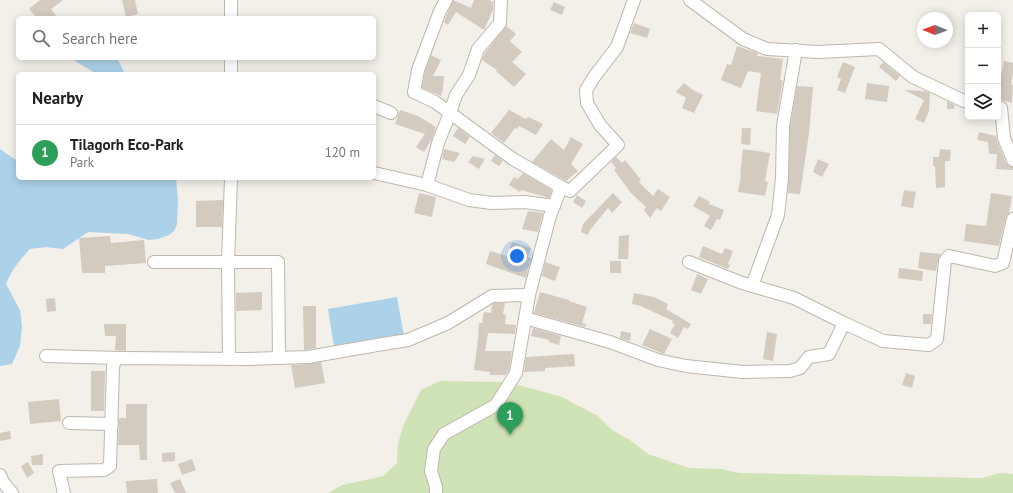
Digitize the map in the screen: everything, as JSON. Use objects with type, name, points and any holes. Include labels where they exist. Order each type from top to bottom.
[{"type":"street","points":[[231,0],[231,16]]},
{"type":"street","points":[[446,0],[440,11],[418,70],[414,92],[435,102],[513,159],[570,191],[618,145],[600,125],[587,103],[586,90],[617,47],[634,0]]},
{"type":"street","points":[[427,185],[438,143],[456,95],[469,75],[478,49],[500,23],[501,0]]},
{"type":"street","points":[[690,0],[743,39],[767,49],[818,52],[879,49],[913,77],[965,101]]},
{"type":"street","points":[[752,286],[778,215],[782,178],[783,126],[796,50]]},
{"type":"street","points":[[231,60],[231,72]]},
{"type":"street","points":[[376,107],[391,113]]},
{"type":"street","points":[[1004,108],[1004,138],[1013,160]]},
{"type":"street","points":[[376,173],[427,185],[469,200],[492,203],[525,202],[554,206]]},
{"type":"street","points":[[229,359],[228,262],[231,180]]},
{"type":"street","points":[[436,493],[436,487],[431,471],[434,449],[444,434],[496,405],[516,373],[529,296],[550,216],[561,187]]},
{"type":"street","points":[[689,262],[752,286],[794,298],[883,341],[928,345],[937,339],[945,261],[949,256],[995,266],[1003,263],[1013,219]]},
{"type":"street","points":[[154,262],[278,262],[279,358]]},
{"type":"street","points":[[46,356],[229,359],[308,357],[353,350],[377,344],[408,340],[448,323],[492,296],[529,296]]},
{"type":"street","points":[[525,318],[610,342],[658,360],[686,366],[743,372],[790,371],[800,368],[809,357],[829,354],[844,323]]},
{"type":"street","points":[[64,493],[59,471],[104,470],[110,466],[113,366],[114,360],[120,358]]},
{"type":"street","points":[[69,423],[112,424]]},
{"type":"street","points":[[0,475],[12,493]]},
{"type":"green space","points":[[440,381],[508,382],[562,397],[598,416],[612,430],[630,440],[648,454],[689,468],[721,469],[739,473],[982,478],[1000,473],[1013,474],[1013,493],[328,493],[342,485],[383,476],[397,463],[398,444],[403,426],[421,390]]},
{"type":"water","points":[[118,60],[124,72],[94,72],[75,61]]},
{"type":"water","points":[[0,149],[16,160],[16,180],[176,180],[178,200],[177,224],[174,231],[169,235],[158,239],[149,240],[128,234],[88,232],[63,249],[46,247],[30,249],[14,269],[6,284],[20,310],[22,326],[20,346],[12,364],[0,366]]},
{"type":"water","points":[[397,297],[404,336],[334,347],[328,309]]},
{"type":"building","points":[[40,0],[63,0],[51,9],[56,16],[35,16],[29,9]]},
{"type":"building","points":[[122,0],[135,0],[138,14],[126,16]]},
{"type":"building","points":[[453,0],[471,8],[474,0],[489,0],[493,2],[493,10],[484,30],[456,12],[448,25],[444,22]]},
{"type":"building","points":[[554,2],[565,7],[562,15],[550,10]]},
{"type":"building","points":[[634,23],[650,29],[647,38],[630,33]]},
{"type":"building","points":[[506,26],[516,34],[510,41],[522,52],[512,62],[526,74],[514,87],[496,71],[497,70],[482,60],[485,53]]},
{"type":"building","points":[[737,46],[758,53],[757,56],[783,59],[780,80],[783,80],[777,114],[756,111],[761,73],[748,71],[741,88],[721,80],[727,64],[731,65]]},
{"type":"building","points":[[431,55],[441,60],[433,76],[444,76],[441,96],[422,88],[425,72]]},
{"type":"building","points":[[1004,61],[1013,63],[1011,84],[1013,85],[1012,103],[1001,100],[1001,77]]},
{"type":"building","points":[[843,62],[855,67],[845,93],[837,90],[841,79],[837,77]]},
{"type":"building","points":[[883,62],[900,76],[896,81],[879,67]]},
{"type":"building","points":[[684,83],[703,95],[694,113],[682,108],[686,98],[676,92]]},
{"type":"building","points":[[867,83],[889,86],[887,102],[865,99]]},
{"type":"building","points":[[797,86],[813,87],[809,133],[800,194],[788,193],[790,127]]},
{"type":"building","points":[[904,90],[925,91],[930,93],[929,111],[924,123],[915,119],[924,100]]},
{"type":"building","points":[[947,101],[955,105],[954,109],[947,109]]},
{"type":"building","points":[[400,110],[418,116],[436,127],[432,139],[424,152],[416,147],[425,134],[395,124]]},
{"type":"building","points":[[509,110],[526,119],[528,117],[543,124],[536,135],[519,126],[517,129],[515,128],[504,143],[491,133]]},
{"type":"building","points":[[458,128],[470,137],[465,144],[453,136]]},
{"type":"building","points":[[742,128],[751,128],[750,145],[741,144]]},
{"type":"building","points":[[979,132],[996,136],[1006,163],[1013,167],[1013,170],[996,169],[997,154],[989,154],[988,142],[977,140]]},
{"type":"building","points":[[571,137],[583,144],[571,164],[578,171],[566,181],[532,162],[551,139],[564,150]]},
{"type":"building","points":[[444,149],[460,153],[454,162],[442,159]]},
{"type":"building","points":[[743,149],[770,153],[765,181],[768,182],[765,196],[738,192]]},
{"type":"building","points":[[940,149],[951,150],[950,161],[945,161],[945,187],[936,188],[933,157],[939,157]]},
{"type":"building","points":[[495,155],[503,161],[499,166],[491,161]]},
{"type":"building","points":[[473,156],[485,159],[479,169],[468,162]]},
{"type":"building","points":[[616,157],[622,163],[625,160],[641,180],[639,182],[653,196],[658,189],[670,197],[661,211],[657,208],[650,218],[644,210],[646,207],[631,193],[614,170],[616,168],[611,162]]},
{"type":"building","points":[[818,159],[829,164],[822,177],[813,172]]},
{"type":"building","points":[[523,173],[552,190],[549,198],[521,190],[520,192],[509,185],[514,177],[518,179]]},
{"type":"building","points":[[904,190],[916,192],[913,208],[901,206]]},
{"type":"building","points":[[419,193],[436,197],[432,217],[414,213]]},
{"type":"building","points":[[613,193],[622,202],[612,213],[608,208],[590,230],[588,235],[581,232],[582,225]]},
{"type":"building","points":[[991,193],[1012,196],[1009,213],[1006,217],[999,246],[964,241],[966,224],[986,226]]},
{"type":"building","points":[[577,195],[586,201],[582,208],[573,202]]},
{"type":"building","points":[[699,196],[710,202],[709,204],[724,210],[720,220],[717,219],[711,230],[704,226],[710,216],[693,206]]},
{"type":"building","points":[[223,200],[222,227],[196,227],[196,201]]},
{"type":"building","points":[[528,211],[543,213],[538,232],[522,229]]},
{"type":"building","points":[[629,235],[628,259],[618,259],[619,236]]},
{"type":"building","points":[[110,236],[111,243],[144,240],[146,263],[105,266],[105,273],[82,273],[79,238]]},
{"type":"building","points":[[512,242],[531,248],[528,257],[531,258],[526,278],[486,264],[490,251],[507,256]]},
{"type":"building","points":[[703,246],[722,254],[725,248],[733,251],[728,264],[730,265],[728,269],[699,257]]},
{"type":"building","points":[[920,252],[941,254],[936,271],[918,268]]},
{"type":"building","points":[[610,261],[621,261],[621,273],[610,273]]},
{"type":"building","points":[[545,262],[560,267],[555,281],[542,276]]},
{"type":"building","points":[[899,268],[923,271],[922,281],[898,278]]},
{"type":"building","points":[[697,274],[708,279],[701,294],[691,290]]},
{"type":"building","points":[[262,292],[262,310],[236,311],[236,293]]},
{"type":"building","points":[[540,292],[587,307],[582,323],[586,324],[585,327],[534,313]]},
{"type":"building","points":[[634,293],[654,297],[668,304],[666,309],[691,324],[688,329],[684,327],[678,338],[670,333],[675,324],[672,323],[673,321],[641,306],[632,304]]},
{"type":"building","points":[[55,298],[56,311],[47,312],[46,299]]},
{"type":"building","points":[[494,303],[505,303],[503,314],[506,315],[505,324],[516,325],[515,334],[488,333],[485,351],[512,351],[509,370],[506,375],[490,375],[490,372],[474,370],[479,323],[482,323],[484,312],[491,313],[492,305]]},
{"type":"building","points":[[303,306],[316,306],[316,348],[304,350]]},
{"type":"building","points":[[923,314],[932,314],[931,324],[923,324]]},
{"type":"building","points":[[104,324],[126,324],[126,351],[115,350],[116,336],[105,336]]},
{"type":"building","points":[[533,328],[561,336],[559,345],[549,342],[549,340],[531,336]]},
{"type":"building","points":[[650,329],[672,339],[664,354],[642,345]]},
{"type":"building","points":[[621,331],[631,333],[630,341],[620,338]]},
{"type":"building","points":[[767,332],[777,334],[773,361],[763,359]]},
{"type":"building","points":[[574,354],[575,366],[545,368],[545,371],[524,372],[526,357]]},
{"type":"building","points":[[321,362],[325,383],[295,388],[291,365]]},
{"type":"building","points":[[91,371],[105,371],[104,411],[91,411]]},
{"type":"building","points":[[906,373],[915,376],[912,388],[902,385]]},
{"type":"building","points":[[59,399],[61,421],[30,424],[28,402]]},
{"type":"building","points":[[126,404],[147,404],[147,460],[140,460],[139,445],[118,445],[119,418],[126,418]]},
{"type":"building","points":[[10,431],[11,439],[0,441],[0,433]]},
{"type":"building","points":[[175,452],[175,461],[162,462],[162,453]]},
{"type":"building","points":[[43,454],[43,465],[32,465],[31,456]]},
{"type":"building","points":[[192,459],[196,470],[182,475],[178,464]]},
{"type":"building","points":[[28,462],[34,473],[27,478],[21,466]]},
{"type":"building","points":[[157,479],[158,493],[127,493],[126,481]]},
{"type":"building","points":[[180,479],[186,493],[175,493],[170,483]]},
{"type":"place","name":"Tilagorh Eco-Park","points":[[510,435]]}]
